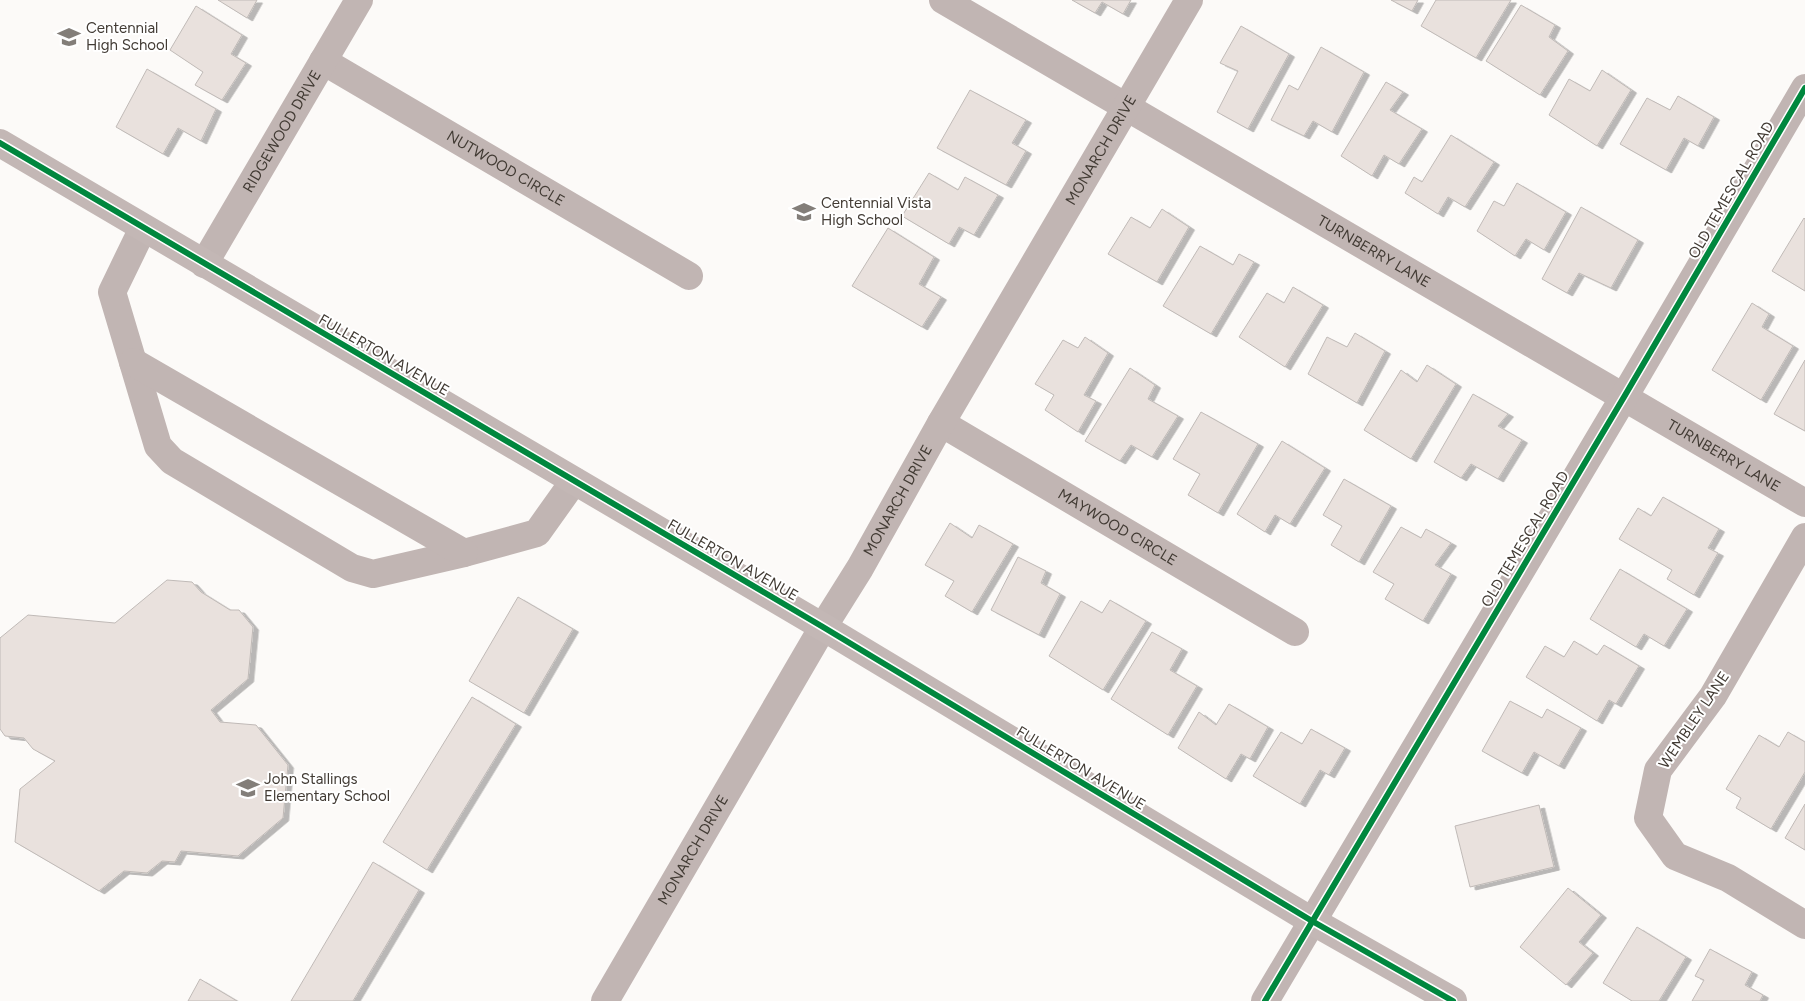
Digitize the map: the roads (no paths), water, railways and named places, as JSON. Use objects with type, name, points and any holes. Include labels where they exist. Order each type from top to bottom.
[{"type":"main road","name":"FULLERTON AVENUE","points":[[0,143],[822,627],[1312,921],[1453,1001]]},
{"type":"street","name":"RIDGEWOOD DRIVE","points":[[204,264],[359,0]]},
{"type":"street","name":"TURNBERRY LANE","points":[[943,0],[1805,503]]},
{"type":"street","name":"MONARCH DRIVE","points":[[605,1001],[822,627],[860,568],[941,423],[1189,0]]},
{"type":"street","name":"NUTWOOD CIRCLE","points":[[324,60],[689,276]]},
{"type":"street","name":"OLD TEMESCAL ROAD","points":[[1266,1001],[1805,88]]},
{"type":"street","points":[[143,228],[112,292],[158,446],[172,461],[352,568],[373,574],[464,553],[537,533],[574,481]]},
{"type":"street","points":[[133,362],[464,553]]},
{"type":"street","name":"MAYWOOD CIRCLE","points":[[941,423],[1295,632]]},
{"type":"street","name":"WEMBLEY LANE","points":[[1805,537],[1713,696],[1658,770],[1648,818],[1675,856],[1728,878],[1805,924]]},
{"type":"place","name":"Centennial High School","points":[[69,37]]},
{"type":"place","name":"Centennial Vista High School","points":[[804,212]]},
{"type":"place","name":"John Stallings Elementary School","points":[[248,788]]}]
